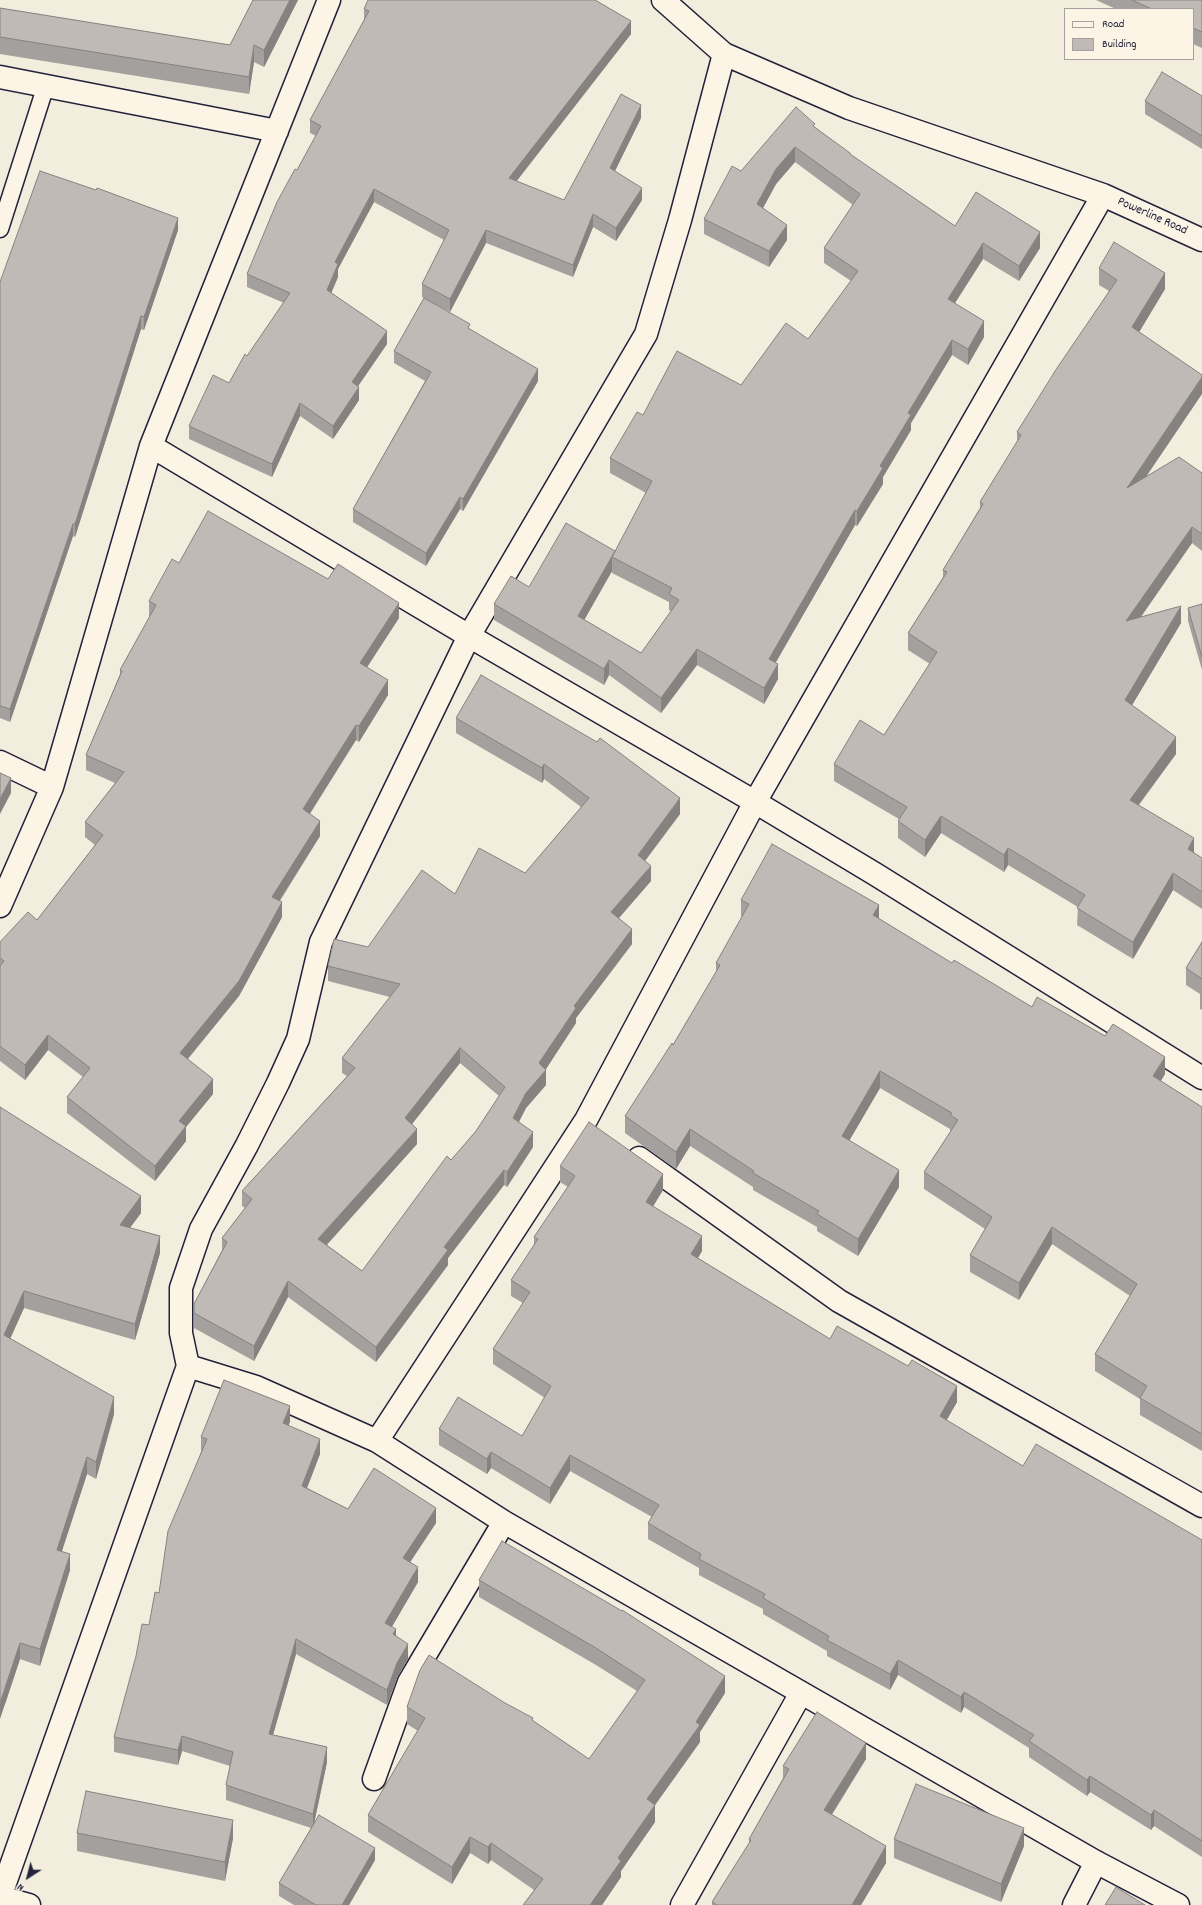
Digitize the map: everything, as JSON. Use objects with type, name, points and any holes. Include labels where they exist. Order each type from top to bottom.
[{"type":"street","points":[[0,906],[52,787],[151,446],[329,0]]},
{"type":"street","name":"Powerline Road","points":[[663,0],[724,54],[849,108],[1103,195],[1202,240]]},
{"type":"street","points":[[29,1905],[0,1897],[188,1366],[181,1333],[181,1288],[201,1229],[247,1145],[298,1039],[321,942],[469,636],[646,334],[680,220],[724,54]]},
{"type":"street","points":[[0,77],[277,131]]},
{"type":"street","points":[[377,1441],[593,1125],[755,802],[1103,195]]},
{"type":"street","points":[[151,446],[469,636],[755,802],[875,874],[1202,1078]]},
{"type":"street","points":[[0,762],[52,787]]},
{"type":"street","points":[[625,1148],[839,1301],[1202,1506]]},
{"type":"street","points":[[188,1366],[256,1387],[377,1441],[504,1522],[1096,1862],[1178,1905]]},
{"type":"street","points":[[374,1779],[409,1682],[504,1522]]},
{"type":"street","points":[[682,1905],[801,1693]]},
{"type":"street","points":[[1074,1905],[1096,1862]]},
{"type":"lane","points":[[0,229],[46,85]]},
{"type":"building","points":[[253,0],[290,0],[264,50],[254,45],[249,77],[0,37],[0,8],[230,45]]},
{"type":"building","points":[[368,0],[595,0],[631,21],[509,178],[564,200],[621,94],[641,105],[610,168],[642,188],[616,228],[593,214],[573,265],[486,230],[450,299],[422,284],[449,230],[374,189],[335,262],[338,264],[327,290],[387,331],[352,382],[359,387],[333,426],[300,403],[272,464],[189,426],[213,375],[229,383],[245,354],[247,356],[290,293],[247,274],[277,202],[295,169],[297,170],[321,126],[310,120],[369,11],[364,9]]},
{"type":"building","points":[[1132,0],[1202,0],[1202,32],[1194,28],[1194,8],[1150,8]]},
{"type":"building","points":[[1162,72],[1202,96],[1202,136],[1145,101]]},
{"type":"building","points":[[796,107],[815,124],[813,126],[850,154],[955,226],[976,192],[1040,232],[1019,266],[983,243],[948,299],[984,321],[968,349],[952,340],[908,413],[911,415],[880,466],[883,468],[857,511],[855,510],[769,659],[778,664],[764,688],[697,649],[661,698],[609,660],[604,669],[494,604],[511,576],[529,587],[566,523],[615,551],[578,616],[641,653],[679,600],[669,594],[672,588],[612,557],[652,481],[610,458],[637,412],[643,415],[677,351],[741,385],[786,323],[808,339],[858,271],[824,248],[860,194],[795,147],[776,169],[757,204],[787,225],[769,251],[704,219],[732,166],[741,171]]},
{"type":"building","points":[[40,171],[96,190],[97,188],[178,218],[144,317],[141,316],[75,524],[73,524],[10,709],[0,706],[0,282]]},
{"type":"building","points":[[1114,242],[1165,273],[1132,327],[1202,375],[1127,488],[1179,457],[1202,473],[1202,534],[1192,527],[1126,621],[1181,606],[1125,700],[1176,737],[1130,800],[1194,838],[1188,849],[1202,858],[1202,892],[1173,873],[1133,942],[1077,908],[1085,895],[1008,848],[1004,855],[941,816],[925,840],[898,821],[907,807],[834,764],[860,720],[884,735],[937,652],[908,633],[947,572],[943,570],[983,504],[980,502],[1021,435],[1017,432],[1057,368],[1117,280],[1099,268]]},
{"type":"building","points":[[424,298],[470,324],[468,328],[538,369],[463,499],[460,497],[426,553],[353,509],[431,372],[394,351]]},
{"type":"building","points":[[208,511],[328,579],[338,564],[399,603],[360,663],[388,680],[359,726],[356,725],[303,809],[320,821],[272,897],[282,902],[239,981],[180,1053],[213,1079],[179,1121],[186,1126],[155,1166],[67,1097],[90,1068],[48,1035],[25,1065],[0,1046],[0,966],[4,961],[0,958],[0,942],[28,912],[37,920],[103,835],[85,822],[124,772],[86,755],[122,671],[120,670],[156,605],[149,601],[172,559],[179,563]]},
{"type":"building","points":[[1202,604],[1202,657],[1188,608]]},
{"type":"building","points":[[481,675],[597,742],[600,738],[680,798],[638,855],[651,866],[611,912],[632,929],[574,1006],[576,1008],[539,1063],[546,1070],[526,1093],[513,1118],[533,1132],[507,1172],[504,1170],[444,1247],[448,1250],[376,1347],[288,1281],[254,1346],[194,1313],[194,1304],[227,1242],[222,1238],[252,1199],[242,1191],[355,1068],[342,1058],[400,984],[328,966],[334,939],[368,947],[422,870],[455,894],[479,848],[525,873],[589,798],[544,764],[542,768],[456,718]],"holes":[[[460,1048],[505,1087],[476,1131],[451,1160],[447,1156],[362,1271],[318,1239],[417,1129],[405,1118]]]},
{"type":"building","points":[[0,773],[11,778],[0,799]]},
{"type":"building","points":[[772,844],[879,905],[873,915],[952,963],[954,960],[1032,1007],[1037,997],[1105,1036],[1113,1024],[1165,1057],[1153,1076],[1202,1107],[1202,1434],[1140,1398],[1147,1386],[1095,1354],[1137,1284],[1052,1227],[1019,1283],[970,1255],[992,1217],[924,1172],[958,1120],[950,1115],[952,1113],[880,1071],[842,1136],[899,1170],[858,1239],[817,1214],[819,1211],[753,1173],[754,1171],[690,1129],[676,1152],[625,1116],[672,1043],[673,1045],[720,965],[716,963],[749,904],[741,900]]},
{"type":"building","points":[[1202,942],[1202,979],[1186,968]]},
{"type":"building","points":[[0,1107],[141,1196],[120,1225],[160,1236],[135,1324],[24,1291],[4,1335],[114,1397],[96,1462],[87,1457],[57,1550],[70,1554],[40,1649],[20,1643],[0,1703]]},
{"type":"building","points":[[589,1122],[663,1174],[646,1202],[702,1236],[691,1254],[830,1339],[837,1326],[908,1366],[912,1360],[957,1386],[940,1416],[1023,1466],[1036,1444],[1202,1540],[1202,1841],[1154,1810],[1151,1815],[1090,1776],[1087,1780],[1029,1741],[1034,1735],[964,1692],[961,1697],[898,1660],[890,1674],[827,1640],[829,1636],[763,1598],[765,1594],[699,1559],[701,1554],[648,1523],[659,1505],[570,1455],[550,1488],[491,1452],[487,1459],[439,1429],[458,1397],[522,1436],[551,1386],[493,1349],[530,1292],[511,1280],[538,1239],[534,1237],[575,1176],[560,1166]]},
{"type":"building","points":[[224,1380],[290,1406],[283,1423],[320,1439],[302,1486],[348,1509],[374,1468],[436,1508],[403,1558],[418,1567],[385,1623],[396,1629],[393,1634],[408,1644],[397,1663],[387,1690],[296,1639],[269,1734],[327,1747],[313,1814],[226,1785],[233,1752],[182,1736],[178,1750],[114,1737],[136,1656],[142,1624],[149,1625],[155,1592],[159,1593],[168,1531],[207,1439],[201,1437]]},
{"type":"building","points":[[502,1541],[622,1610],[725,1676],[696,1722],[700,1725],[647,1799],[655,1805],[618,1858],[621,1861],[590,1905],[523,1905],[543,1879],[491,1843],[488,1847],[470,1837],[452,1867],[368,1815],[425,1718],[407,1707],[420,1670],[429,1655],[505,1703],[533,1718],[532,1720],[589,1759],[645,1680],[596,1648],[479,1580]]},
{"type":"building","points":[[817,1712],[866,1743],[824,1810],[886,1846],[852,1905],[717,1905],[712,1902],[751,1840],[749,1839],[789,1769],[783,1766]]},
{"type":"building","points":[[916,1784],[1024,1828],[1001,1884],[894,1839]]},
{"type":"building","points":[[86,1791],[233,1820],[225,1862],[77,1833]]},
{"type":"building","points":[[319,1815],[375,1848],[342,1905],[316,1905],[279,1883]]},
{"type":"building","points":[[1116,1887],[1145,1905],[1105,1905]]}]
